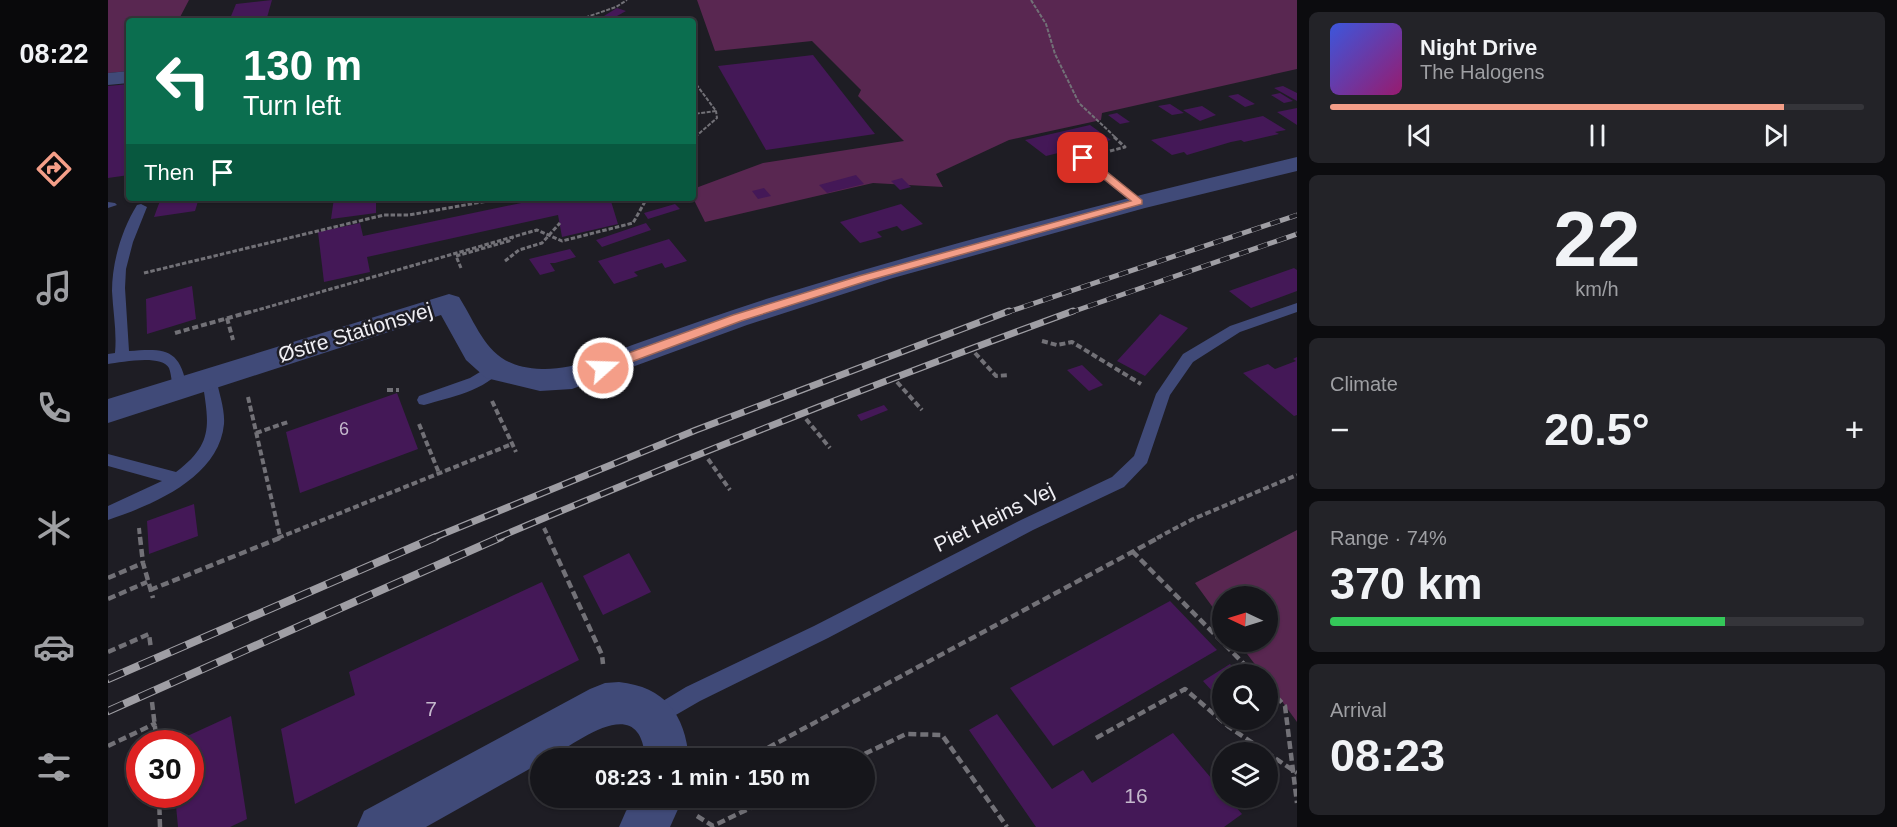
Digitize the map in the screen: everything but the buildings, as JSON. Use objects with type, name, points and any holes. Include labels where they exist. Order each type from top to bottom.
[{"type":"street","points":[[108,79],[126,77]]},
{"type":"street","points":[[503,371],[540,380],[572,378],[737,318],[873,276],[1138,202],[1297,164]]},
{"type":"street","name":"Østre Stationsvej","points":[[108,411],[449,303],[476,353],[503,371]]},
{"type":"street","points":[[380,827],[605,704],[622,702],[642,708],[654,717],[663,734],[665,748]]},
{"type":"street","points":[[642,827],[651,816],[666,808]]},
{"type":"lane","points":[[1083,158],[1138,202]]},
{"type":"lane","points":[[141,207],[131,229],[119,279],[118,354],[158,356],[171,361],[177,371],[180,388]]},
{"type":"lane","name":"Piet Heins Vej","points":[[654,717],[693,694],[1027,525],[1118,482],[1142,459],[1163,394],[1188,358],[1235,328],[1297,307]]},
{"type":"lane","points":[[424,400],[503,371]]},
{"type":"lane","points":[[108,513],[132,505],[178,479],[197,462],[211,444],[217,426],[209,378]]},
{"type":"lane","points":[[108,460],[178,479]]},
{"type":"lane","points":[[108,501],[132,505]]},
{"type":"path","points":[[584,18],[616,7],[627,0]]},
{"type":"path","points":[[1031,0],[1046,24],[1055,54],[1079,103],[1125,147],[1083,158]]},
{"type":"path","points":[[696,84],[716,111],[717,118],[696,136]]},
{"type":"path","points":[[696,114],[716,111]]},
{"type":"path","points":[[119,279],[384,215],[409,215],[487,201]]},
{"type":"path","points":[[118,354],[227,318],[537,230],[562,241],[633,223],[645,201]]},
{"type":"path","points":[[505,261],[519,250],[542,243],[560,223]]},
{"type":"path","points":[[461,268],[456,256],[509,241],[514,236]]},
{"type":"path","points":[[348,284],[351,291]]},
{"type":"path","points":[[260,309],[263,317]]},
{"type":"path","points":[[227,318],[280,536]]},
{"type":"path","points":[[1042,341],[1057,345],[1072,342],[1146,387],[1163,394]]},
{"type":"path","points":[[975,353],[996,375],[1009,375]]},
{"type":"path","points":[[503,371],[491,400],[516,452]]},
{"type":"path","points":[[897,382],[922,410]]},
{"type":"path","points":[[806,419],[830,448]]},
{"type":"path","points":[[256,433],[288,422]]},
{"type":"path","points":[[150,590],[512,444]]},
{"type":"path","points":[[708,459],[730,490]]},
{"type":"path","points":[[767,748],[1193,519],[1297,475]]},
{"type":"path","points":[[132,505],[147,582],[153,598]]},
{"type":"path","points":[[544,528],[602,655],[605,704]]},
{"type":"path","points":[[1132,551],[1244,664]]},
{"type":"path","points":[[108,578],[143,562]]},
{"type":"path","points":[[108,599],[147,582]]},
{"type":"path","points":[[108,652],[149,634],[151,649]]},
{"type":"path","points":[[1096,738],[1185,689],[1229,727],[1295,772]]},
{"type":"path","points":[[1278,698],[1286,706],[1297,803]]},
{"type":"path","points":[[152,702],[156,730]]},
{"type":"path","points":[[108,746],[156,723]]},
{"type":"path","points":[[875,749],[906,734],[942,735],[1007,827]]},
{"type":"path","points":[[159,808],[160,827]]},
{"type":"path","points":[[680,808],[713,826],[750,808]]},
{"type":"shaded area","points":[[108,0],[189,0],[180,18],[126,18],[126,71],[108,73]]},
{"type":"shaded area","points":[[697,0],[1297,0],[1297,69],[1102,113],[1101,120],[1009,140],[936,174],[943,187],[873,183],[705,222],[694,201],[696,188],[763,163],[904,141],[858,96],[861,90],[812,41],[715,51]]},
{"type":"shaded area","points":[[1297,530],[1297,722],[1278,696],[1278,664],[1255,664],[1246,652],[1278,652],[1278,586],[1212,586],[1212,606],[1195,583]]},
{"type":"railway","points":[[1005,313],[1297,215]]},
{"type":"railway","points":[[1069,313],[1297,234]]},
{"type":"railway","points":[[433,538],[696,430],[1009,311]]},
{"type":"railway","points":[[497,538],[784,421],[1073,311]]},
{"type":"railway","points":[[108,679],[436,537]]},
{"type":"railway","points":[[108,711],[501,537]]},
{"type":"route","points":[[603,368],[737,318],[907,266],[1138,202],[1083,158]]}]
